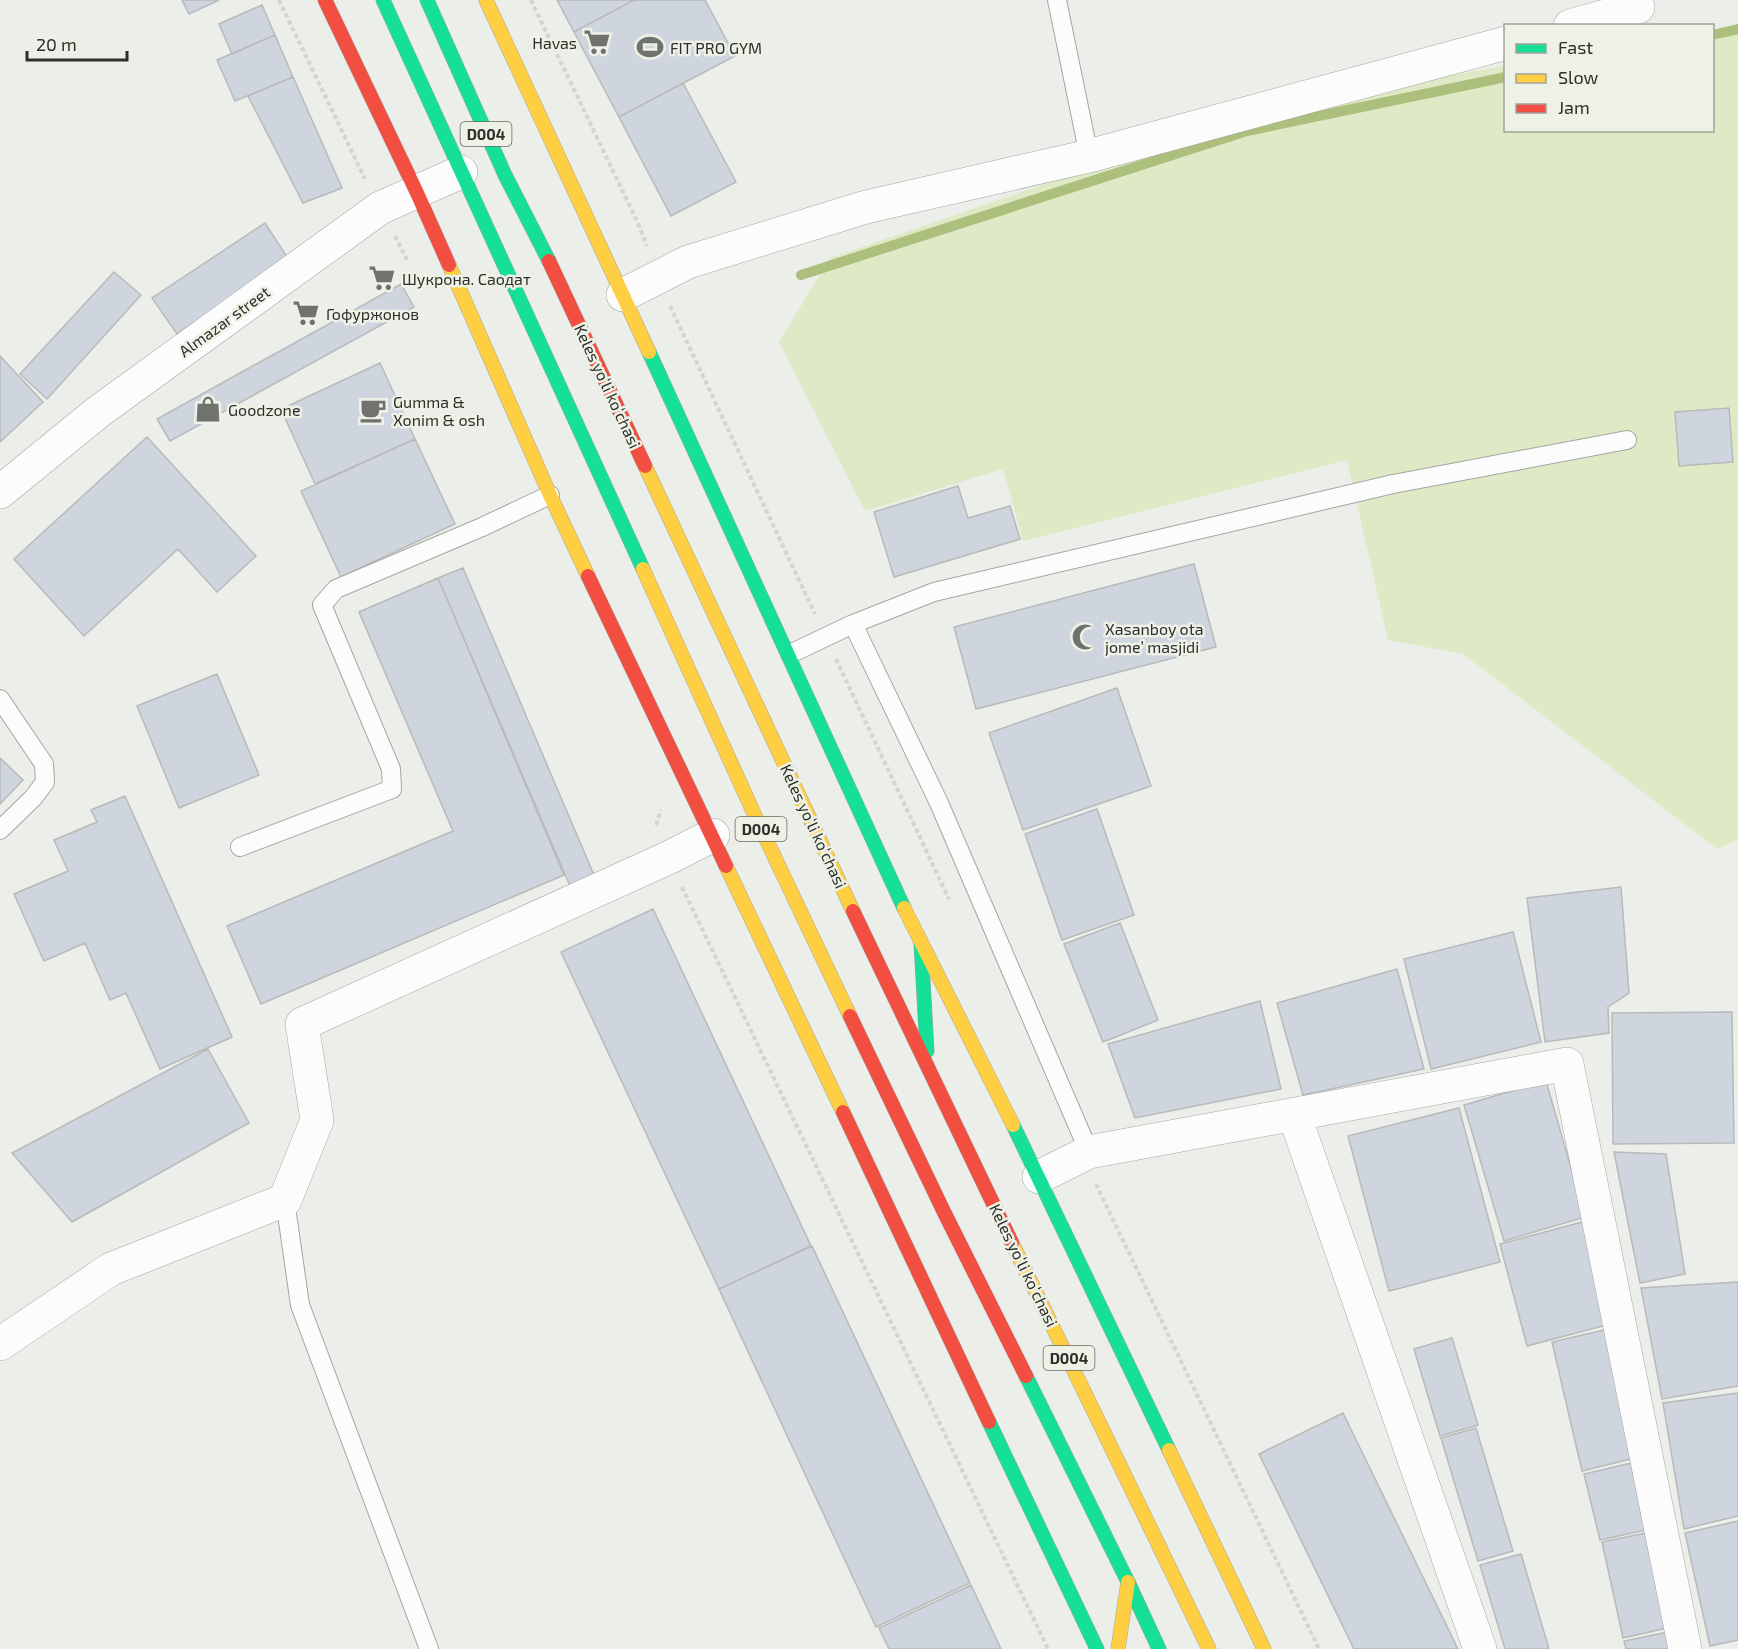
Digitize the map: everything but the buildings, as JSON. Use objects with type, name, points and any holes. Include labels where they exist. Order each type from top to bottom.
[{"type":"main road","points":[[325,0],[417,193],[550,495],[713,835],[1096,1649]]},
{"type":"main road","name":"D004","points":[[383,0],[756,818],[944,1212],[1159,1649]]},
{"type":"main road","name":"Keles yoʻli koʻchasi","points":[[427,0],[505,175],[556,276],[927,1068],[1209,1649]]},
{"type":"main road","points":[[486,0],[790,654],[921,944],[1039,1177],[1264,1649]]},
{"type":"main road","points":[[921,944],[927,1068]]},
{"type":"main road","points":[[1118,1649],[1128,1582]]},
{"type":"street","points":[[1577,24],[1638,7]]},
{"type":"street","points":[[623,295],[688,262],[866,207],[1089,156],[1504,44]]},
{"type":"street","name":"Almazar street","points":[[0,492],[98,412],[380,208],[461,172]]},
{"type":"street","points":[[0,1344],[111,1269],[285,1200],[317,1120],[302,1024],[670,857],[713,835]]},
{"type":"street","points":[[1039,1177],[1092,1168],[1294,1114],[1567,1064],[1684,1649]]},
{"type":"street","points":[[1294,1114],[1480,1649]]},
{"type":"lane","points":[[1057,0],[1089,156]]},
{"type":"lane","points":[[790,654],[853,624],[934,592],[1393,484],[1627,440]]},
{"type":"lane","points":[[240,847],[392,789],[391,769],[322,605],[336,589],[482,527],[550,495]]},
{"type":"lane","points":[[853,624],[939,803],[1092,1168]]},
{"type":"lane","points":[[0,699],[44,764],[45,782],[33,798],[0,830]]},
{"type":"lane","points":[[285,1200],[300,1305],[429,1649]]},
{"type":"path","points":[[279,0],[368,187]]},
{"type":"path","points":[[531,0],[638,221],[670,306],[952,905]]},
{"type":"path","points":[[393,231],[412,272]]},
{"type":"path","points":[[658,802],[662,812],[656,825],[670,857],[1048,1649]]},
{"type":"path","points":[[1092,1168],[1319,1649]]},
{"type":"green space","points":[[1738,26],[1738,840],[1717,849],[1463,654],[1388,640],[1347,460],[1023,541],[1003,469],[865,511],[779,342],[830,258],[1275,105],[1504,66],[1504,132],[1714,132],[1714,30]]},
{"type":"waterway","points":[[1714,35],[1738,29]]},
{"type":"waterway","points":[[801,275],[1247,131],[1504,77]]},
{"type":"traffic: fast","points":[[383,0],[643,569]]},
{"type":"traffic: fast","points":[[427,0],[505,175],[549,261]]},
{"type":"traffic: fast","points":[[649,352],[904,908]]},
{"type":"traffic: fast","points":[[921,944],[927,1051]]},
{"type":"traffic: fast","points":[[1013,1125],[1169,1450]]},
{"type":"traffic: fast","points":[[1026,1376],[1159,1649]]},
{"type":"traffic: fast","points":[[989,1422],[1097,1649]]},
{"type":"traffic: slow","points":[[486,0],[649,352]]},
{"type":"traffic: slow","points":[[449,265],[588,576]]},
{"type":"traffic: slow","points":[[645,466],[853,911]]},
{"type":"traffic: slow","points":[[643,569],[756,818],[850,1016]]},
{"type":"traffic: slow","points":[[726,866],[843,1112]]},
{"type":"traffic: slow","points":[[904,908],[1013,1125]]},
{"type":"traffic: slow","points":[[1012,1243],[1209,1649]]},
{"type":"traffic: slow","points":[[1169,1450],[1264,1649]]},
{"type":"traffic: slow","points":[[1118,1649],[1128,1582]]},
{"type":"traffic: jam","points":[[325,0],[449,265]]},
{"type":"traffic: jam","points":[[549,261],[645,466]]},
{"type":"traffic: jam","points":[[588,576],[726,866]]},
{"type":"traffic: jam","points":[[853,911],[1012,1243]]},
{"type":"traffic: jam","points":[[850,1016],[1026,1376]]},
{"type":"traffic: jam","points":[[843,1112],[989,1422]]},
{"type":"place","name":"Havas","points":[[597,42]]},
{"type":"place","name":"FIT PRO GYM","points":[[650,47]]},
{"type":"place","name":"Шукрона. Саодат","points":[[382,278]]},
{"type":"place","name":"Гофуржонов","points":[[306,313]]},
{"type":"place","name":"Goodzone","points":[[208,409]]},
{"type":"place","name":"Gumma & Xonim & osh","points":[[373,410]]},
{"type":"place","name":"Xasanboy ota jome’ masjidi","points":[[1085,637]]}]
